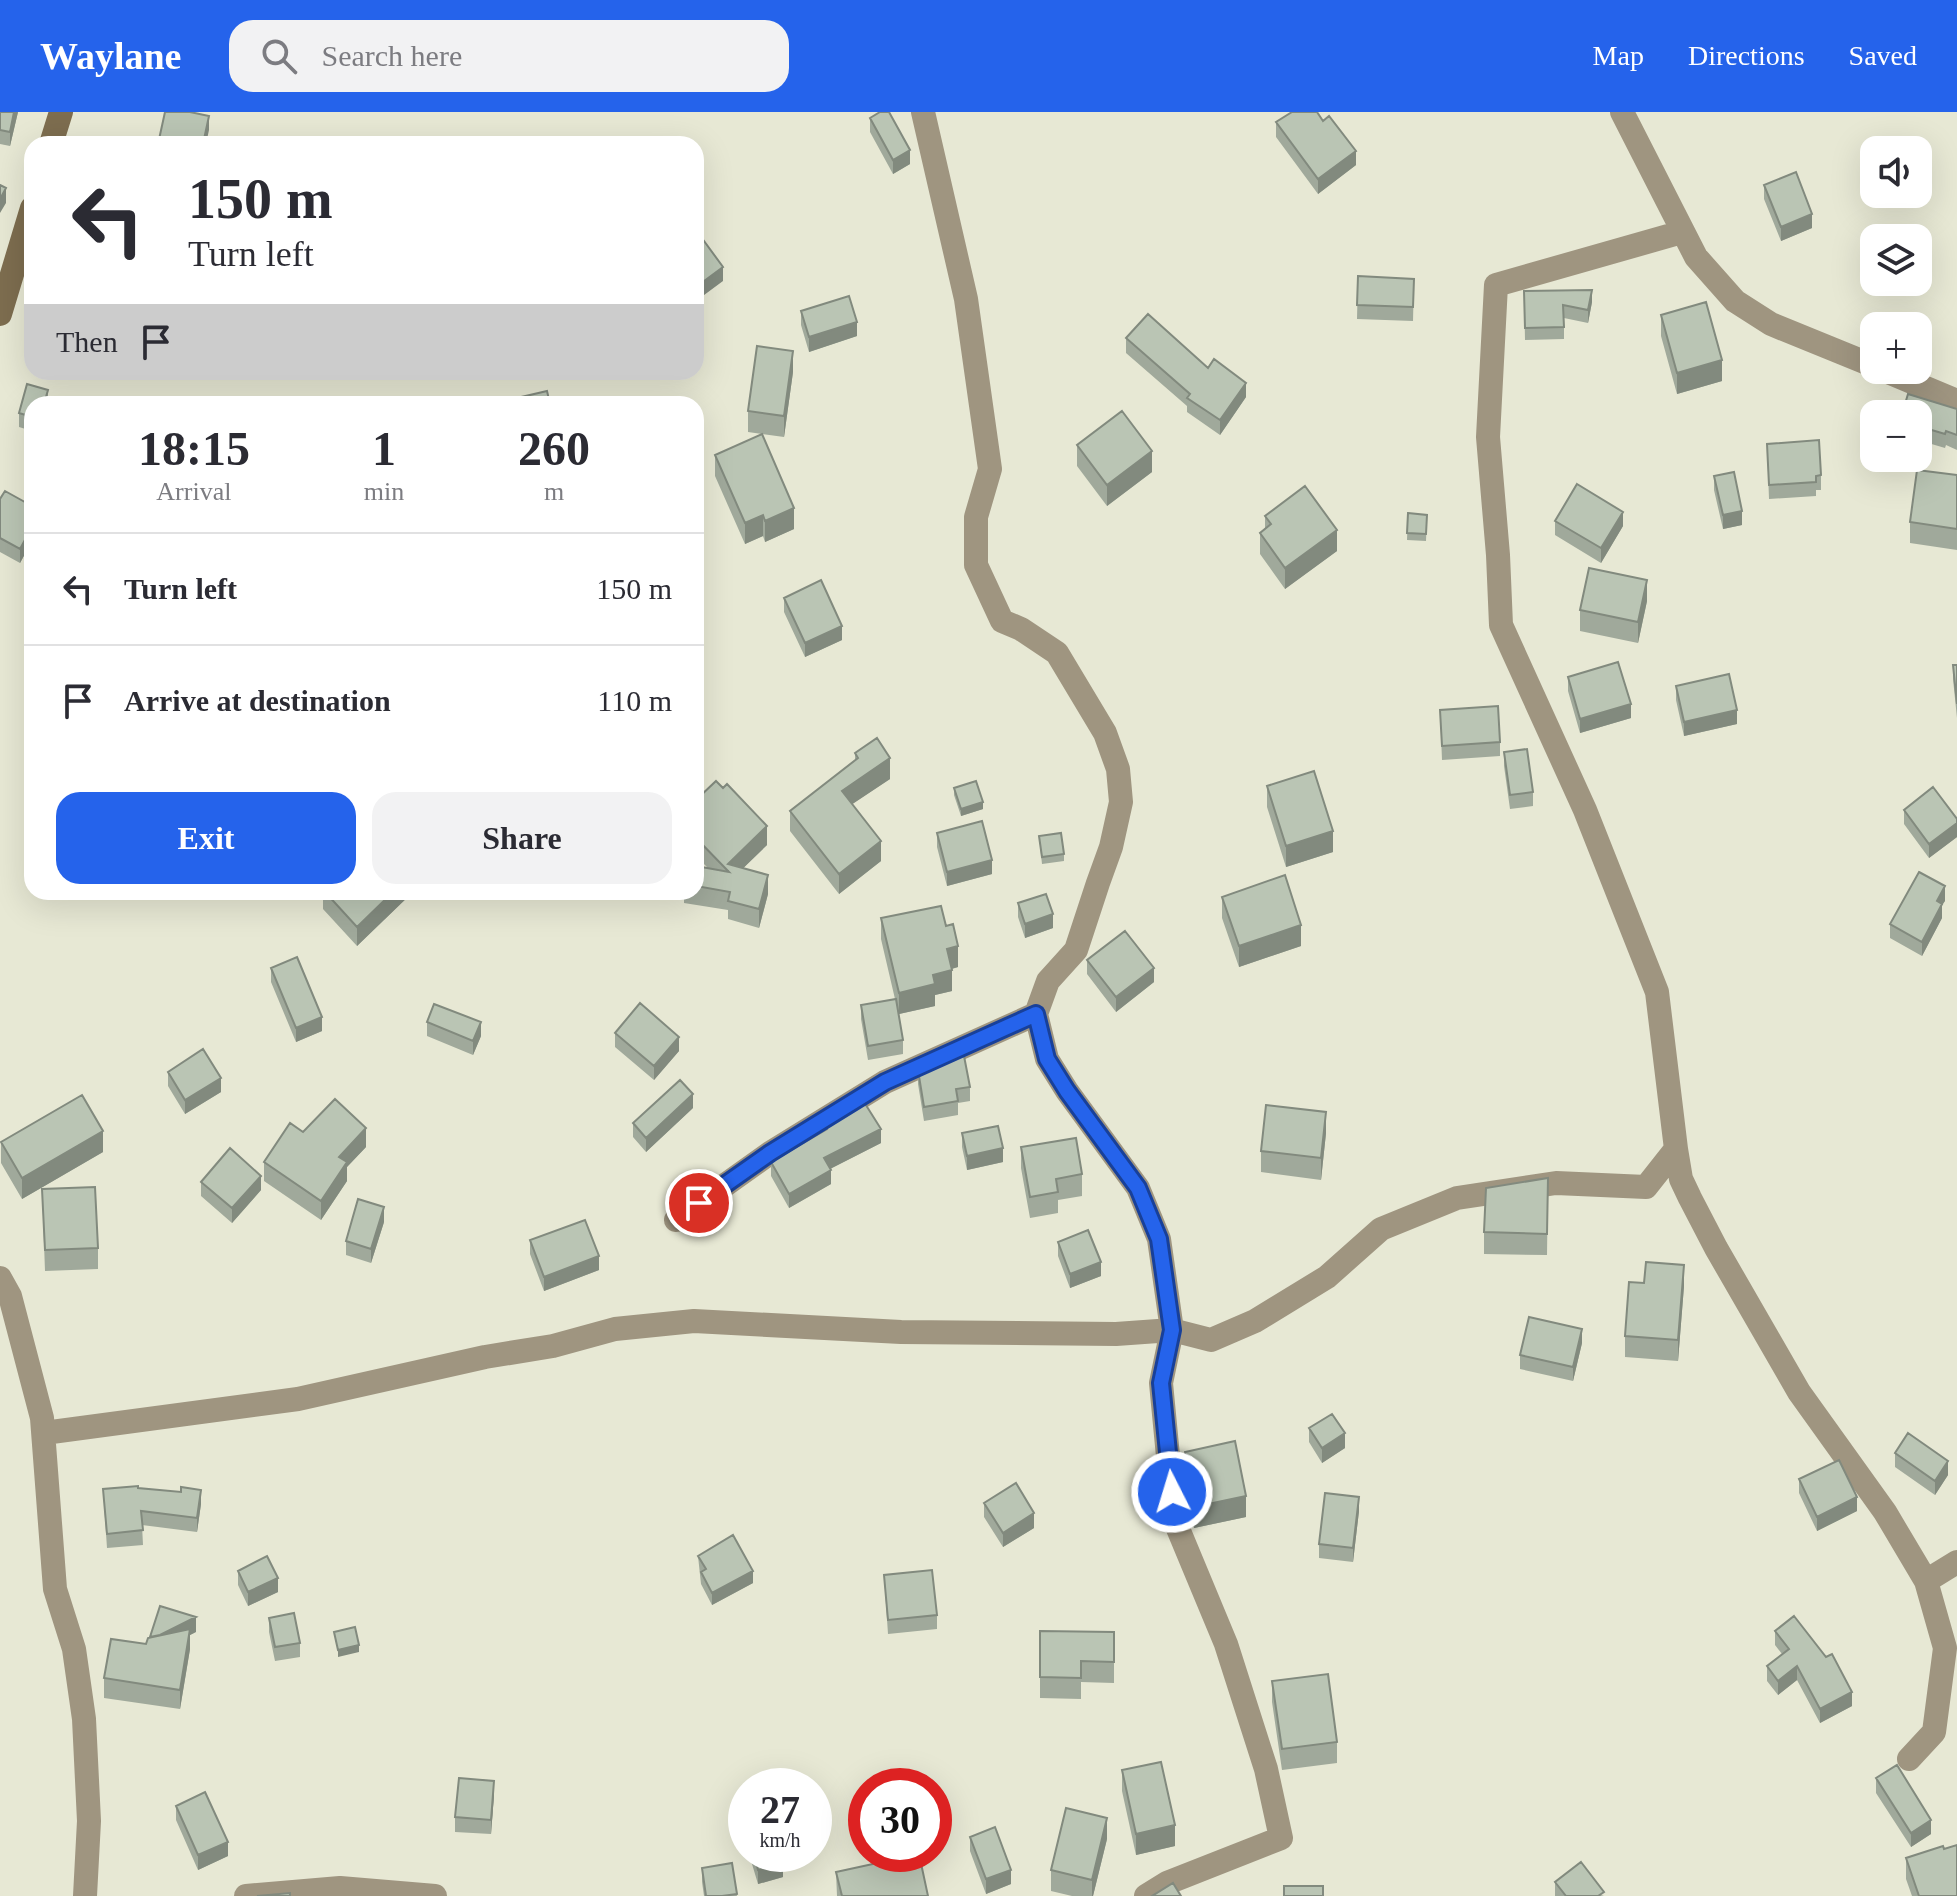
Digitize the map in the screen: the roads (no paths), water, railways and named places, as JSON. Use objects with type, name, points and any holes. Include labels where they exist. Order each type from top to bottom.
[{"type":"main road","points":[[54,136],[61,112]]},
{"type":"main road","points":[[0,314],[24,234]]},
{"type":"street","points":[[923,112],[966,299],[990,469],[976,517],[976,565],[1002,621],[1021,629],[1057,653],[1105,733],[1118,769],[1121,802],[1111,847],[1076,950],[1048,981],[1036,1014],[1047,1059],[1138,1188],[1159,1239],[1172,1330],[1161,1383],[1174,1519],[1226,1644],[1266,1769],[1281,1838],[1167,1883],[1146,1896]]},
{"type":"street","points":[[1622,112],[1696,257],[1735,301],[1771,324],[1860,360]]},
{"type":"street","points":[[1682,232],[1496,285],[1488,437],[1501,625],[1585,810],[1657,992],[1681,1179],[1716,1248],[1792,1379],[1885,1512],[1926,1581],[1951,1652],[1934,1732],[1909,1759]]},
{"type":"street","points":[[1916,384],[1957,401]]},
{"type":"street","points":[[676,1220],[770,1153],[885,1082],[1036,1014]]},
{"type":"street","points":[[44,1433],[298,1399],[456,1363],[553,1346],[615,1329],[694,1321],[901,1332],[1116,1334],[1172,1330],[1211,1340],[1255,1321],[1327,1277],[1381,1229],[1457,1198],[1556,1183],[1646,1187],[1676,1149]]},
{"type":"street","points":[[0,1278],[10,1296],[27,1355],[44,1433],[55,1589],[74,1649],[84,1719],[89,1821],[85,1896]]},
{"type":"street","points":[[1926,1581],[1957,1562]]},
{"type":"street","points":[[246,1896],[340,1888],[435,1896]]}]
